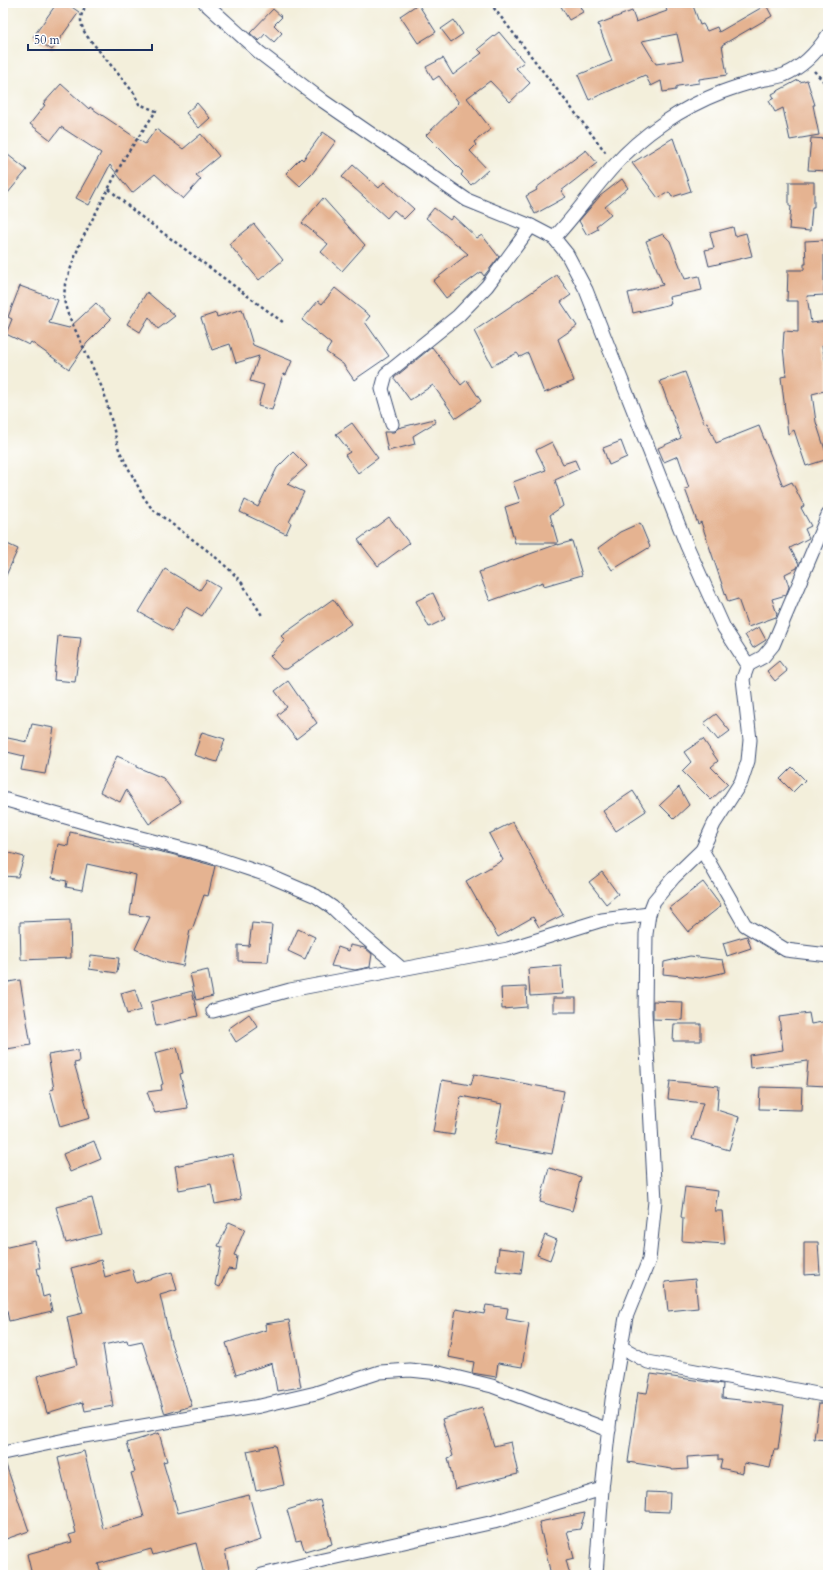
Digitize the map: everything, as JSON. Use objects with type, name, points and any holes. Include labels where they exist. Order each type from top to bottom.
[{"type":"street","points":[[205,3],[260,53],[323,101],[394,151],[467,200],[531,226],[554,238],[567,254],[586,290],[687,546],[724,628],[748,665]]},
{"type":"street","points":[[554,238],[580,209],[615,165],[655,129],[692,106],[722,92],[752,82],[783,75],[806,62],[818,52],[828,35]]},
{"type":"street","points":[[392,424],[382,389],[386,374],[458,316],[487,286],[531,226]]},
{"type":"street","points":[[596,1575],[602,1489],[621,1347],[626,1317],[649,1260],[655,1201],[645,1012],[646,934],[649,914],[654,901],[674,877],[702,850],[714,824],[741,782],[748,760],[750,740],[743,679],[748,665],[763,657],[773,644],[828,515]]},
{"type":"street","points":[[3,799],[118,832],[210,856],[267,875],[316,896],[402,969]]},
{"type":"street","points":[[702,850],[745,925],[786,950],[828,956]]},
{"type":"street","points":[[213,1011],[290,990],[341,982],[508,949],[602,920],[649,914]]},
{"type":"street","points":[[621,1347],[648,1362],[828,1396]]},
{"type":"street","points":[[3,1453],[84,1436],[260,1406],[316,1393],[380,1372],[410,1370],[439,1373],[492,1386],[609,1430]]},
{"type":"street","points":[[262,1575],[494,1522],[602,1489]]},
{"type":"path","points":[[88,3],[82,11],[80,19],[81,26],[86,36],[134,92],[139,104],[156,111],[125,157],[80,243],[65,284],[64,300],[67,312],[104,392],[119,450],[143,496],[152,509],[212,554],[232,572],[242,583],[263,617]]},
{"type":"path","points":[[490,3],[615,165]]},
{"type":"path","points":[[806,62],[828,86]]},
{"type":"path","points":[[109,188],[135,212],[284,323]]},
{"type":"building","points":[[57,3],[66,3],[79,12],[52,50],[33,37]]},
{"type":"building","points":[[559,3],[578,3],[583,12],[569,20]]},
{"type":"building","points":[[664,3],[692,3],[700,25],[703,24],[707,31],[717,27],[719,32],[766,5],[772,16],[722,45],[727,75],[699,79],[699,83],[678,86],[676,87],[676,90],[663,92],[661,81],[651,86],[645,75],[589,100],[578,75],[612,61],[598,24],[632,11],[636,22],[667,11]],"holes":[[[677,34],[683,60],[656,64],[642,41]]]},
{"type":"building","points":[[418,4],[436,32],[418,43],[400,16]]},
{"type":"building","points":[[273,9],[282,17],[274,25],[282,33],[274,42],[265,34],[259,41],[250,33]]},
{"type":"building","points":[[454,20],[463,34],[451,42],[441,29]]},
{"type":"building","points":[[499,32],[524,62],[516,68],[530,83],[510,102],[490,81],[467,98],[491,129],[474,142],[476,145],[470,151],[488,170],[471,185],[461,175],[463,172],[426,135],[459,103],[439,76],[433,80],[426,67],[443,58],[453,75],[482,53],[478,49]]},
{"type":"building","points":[[798,80],[800,82],[807,80],[815,105],[813,105],[819,135],[790,140],[783,108],[775,112],[769,101],[774,98],[772,94]]},
{"type":"building","points":[[61,84],[89,109],[90,107],[145,144],[156,129],[183,149],[201,134],[219,156],[196,175],[201,179],[183,199],[155,174],[132,193],[110,165],[89,205],[76,198],[101,153],[61,127],[51,140],[30,124],[45,105],[43,104]]},
{"type":"building","points":[[197,103],[210,118],[199,128],[186,113]]},
{"type":"building","points":[[323,132],[336,141],[312,174],[300,186],[286,173],[301,158],[303,160]]},
{"type":"building","points":[[673,138],[691,191],[672,197],[669,192],[658,198],[632,163]]},
{"type":"building","points":[[811,138],[828,139],[828,171],[808,170]]},
{"type":"building","points":[[586,150],[597,163],[561,191],[566,197],[535,214],[526,196],[537,190],[536,188]]},
{"type":"building","points":[[3,151],[27,170],[3,199]]},
{"type":"building","points":[[353,165],[379,188],[384,182],[414,209],[404,219],[394,210],[387,218],[342,177]]},
{"type":"building","points":[[622,179],[628,188],[605,207],[611,214],[596,226],[598,229],[587,235],[579,221],[600,196]]},
{"type":"building","points":[[789,182],[814,182],[814,207],[812,207],[810,231],[789,229],[791,206],[789,206]]},
{"type":"building","points":[[323,198],[365,245],[342,271],[321,252],[328,244],[302,223]]},
{"type":"building","points":[[434,208],[450,220],[453,216],[477,238],[482,235],[499,257],[484,276],[481,272],[446,298],[433,281],[468,254],[426,218]]},
{"type":"building","points":[[254,224],[283,260],[259,280],[229,244]]},
{"type":"building","points":[[733,227],[735,236],[746,233],[752,256],[709,266],[705,250],[714,248],[710,233]]},
{"type":"building","points":[[663,234],[670,241],[685,279],[699,276],[702,290],[669,297],[671,304],[633,313],[628,293],[663,285],[646,241]]},
{"type":"building","points":[[824,240],[824,295],[807,296],[811,323],[828,321],[828,345],[822,346],[828,372],[828,390],[812,394],[816,422],[828,459],[806,466],[794,430],[788,434],[781,377],[786,376],[783,347],[784,331],[798,332],[798,301],[787,301],[788,270],[804,270],[804,264],[806,264],[805,241]]},
{"type":"building","points":[[557,275],[571,295],[561,302],[577,326],[558,339],[574,381],[544,393],[528,353],[520,357],[517,353],[492,366],[474,331]]},
{"type":"building","points":[[20,286],[58,300],[49,323],[69,328],[96,303],[111,319],[87,343],[69,369],[31,342],[29,345],[6,334],[12,319],[8,317]]},
{"type":"building","points":[[335,288],[370,316],[365,322],[389,356],[354,380],[343,364],[326,352],[331,344],[302,320],[318,301],[322,304]]},
{"type":"building","points":[[147,292],[175,316],[158,329],[149,317],[140,332],[127,324]]},
{"type":"building","points":[[242,309],[253,345],[292,361],[286,375],[283,374],[272,410],[258,406],[264,385],[250,381],[259,356],[236,363],[230,344],[212,350],[201,318],[216,313],[217,317]]},
{"type":"building","points":[[432,347],[461,385],[467,380],[481,401],[456,418],[433,385],[410,400],[394,378]]},
{"type":"building","points":[[685,372],[704,423],[707,422],[716,443],[759,426],[783,486],[792,482],[804,506],[801,508],[811,526],[805,529],[809,538],[790,548],[799,564],[797,568],[785,574],[789,587],[786,595],[772,599],[777,614],[776,617],[748,627],[738,599],[728,602],[701,522],[698,524],[685,489],[689,488],[678,456],[664,462],[658,448],[681,438],[660,381]]},
{"type":"building","points":[[434,419],[436,422],[413,436],[415,444],[388,451],[384,432],[394,432],[398,428]]},
{"type":"building","points":[[352,423],[378,458],[358,473],[345,455],[350,452],[336,434]]},
{"type":"building","points":[[621,441],[627,457],[609,465],[603,448]]},
{"type":"building","points":[[552,442],[563,464],[575,460],[579,469],[555,480],[563,506],[550,515],[558,543],[515,543],[505,507],[520,502],[513,482],[546,470],[536,450]]},
{"type":"building","points":[[293,452],[307,466],[287,484],[304,492],[289,522],[291,523],[286,534],[240,512],[245,500],[258,507],[277,468]]},
{"type":"building","points":[[389,517],[409,543],[378,566],[358,540]]},
{"type":"building","points":[[640,523],[650,547],[612,570],[598,548],[620,532]]},
{"type":"building","points":[[572,541],[582,575],[544,586],[543,582],[490,601],[479,572],[558,544]]},
{"type":"building","points":[[3,542],[18,549],[3,582]]},
{"type":"building","points":[[165,569],[200,590],[207,580],[220,588],[202,616],[186,607],[172,631],[139,612]]},
{"type":"building","points":[[433,593],[445,619],[429,627],[416,601]]},
{"type":"building","points":[[333,599],[351,624],[287,669],[282,669],[270,656],[285,640],[281,636]]},
{"type":"building","points":[[759,627],[766,640],[753,648],[745,635]]},
{"type":"building","points":[[58,636],[81,638],[75,682],[54,680]]},
{"type":"building","points":[[779,661],[787,671],[775,681],[767,671]]},
{"type":"building","points":[[288,681],[317,723],[296,739],[277,715],[287,707],[275,691]]},
{"type":"building","points":[[716,714],[730,731],[718,740],[704,723]]},
{"type":"building","points":[[32,724],[54,728],[45,774],[21,770],[24,756],[3,751],[3,737],[27,742]]},
{"type":"building","points":[[202,732],[225,739],[217,762],[194,755]]},
{"type":"building","points":[[703,739],[718,761],[711,767],[728,784],[711,800],[682,771],[691,762],[684,752]]},
{"type":"building","points":[[117,756],[137,765],[137,767],[163,778],[181,802],[149,824],[126,790],[120,802],[100,792]]},
{"type":"building","points":[[792,767],[805,780],[793,792],[780,779]]},
{"type":"building","points":[[679,787],[689,805],[674,819],[660,805]]},
{"type":"building","points":[[633,791],[646,811],[616,831],[603,811]]},
{"type":"building","points":[[513,822],[563,915],[539,927],[533,917],[498,937],[466,881],[503,860],[489,834]]},
{"type":"building","points":[[70,832],[171,854],[215,866],[208,896],[204,895],[192,930],[190,930],[183,966],[163,962],[135,949],[150,917],[130,914],[136,875],[87,864],[82,890],[66,887],[67,881],[52,878],[58,844],[68,846]]},
{"type":"building","points":[[3,851],[24,857],[18,877],[3,876]]},
{"type":"building","points":[[602,872],[618,894],[606,904],[589,882]]},
{"type":"building","points":[[703,882],[721,906],[688,932],[669,908]]},
{"type":"building","points":[[70,920],[71,958],[21,960],[20,922]]},
{"type":"building","points":[[252,923],[272,925],[268,962],[238,961],[238,945],[249,946]]},
{"type":"building","points":[[298,929],[315,937],[305,959],[288,951]]},
{"type":"building","points":[[747,936],[751,948],[727,956],[723,943]]},
{"type":"building","points":[[350,945],[365,948],[372,954],[370,967],[355,970],[331,966],[338,947],[349,951]]},
{"type":"building","points":[[91,955],[119,958],[117,973],[89,969]]},
{"type":"building","points":[[690,956],[723,960],[726,972],[700,978],[663,974],[664,962]]},
{"type":"building","points":[[561,966],[563,994],[530,996],[528,969]]},
{"type":"building","points":[[208,970],[213,996],[196,1000],[190,974]]},
{"type":"building","points":[[20,980],[31,1045],[7,1049],[3,1027],[3,983]]},
{"type":"building","points":[[526,987],[527,1007],[502,1009],[501,988]]},
{"type":"building","points":[[135,989],[141,1010],[127,1014],[121,993]]},
{"type":"building","points":[[192,991],[198,1016],[156,1026],[151,1002]]},
{"type":"building","points":[[553,998],[576,998],[576,1012],[553,1012]]},
{"type":"building","points":[[653,1001],[683,1002],[682,1020],[653,1019]]},
{"type":"building","points":[[809,1013],[811,1024],[828,1021],[828,1086],[806,1085],[808,1061],[750,1068],[749,1055],[783,1050],[779,1017]]},
{"type":"building","points":[[249,1014],[258,1027],[236,1042],[228,1029]]},
{"type":"building","points":[[674,1024],[701,1024],[701,1041],[673,1041]]},
{"type":"building","points":[[177,1047],[183,1073],[180,1074],[188,1108],[155,1113],[147,1092],[162,1090],[161,1085],[163,1084],[155,1053]]},
{"type":"building","points":[[78,1050],[79,1062],[74,1063],[90,1118],[60,1127],[50,1090],[54,1089],[48,1055]]},
{"type":"building","points":[[474,1074],[564,1091],[552,1154],[494,1144],[502,1104],[461,1096],[454,1135],[433,1132],[442,1080],[471,1085]]},
{"type":"building","points":[[670,1081],[719,1086],[717,1110],[739,1117],[729,1150],[692,1139],[703,1103],[668,1099]]},
{"type":"building","points":[[760,1087],[802,1088],[801,1110],[759,1109]]},
{"type":"building","points":[[94,1141],[101,1159],[70,1172],[63,1154]]},
{"type":"building","points":[[232,1154],[241,1199],[215,1204],[211,1184],[179,1190],[175,1166]]},
{"type":"building","points":[[549,1168],[581,1177],[572,1211],[540,1202]]},
{"type":"building","points":[[685,1187],[718,1191],[715,1211],[722,1211],[725,1244],[682,1241],[683,1218],[681,1217]]},
{"type":"building","points":[[92,1198],[101,1234],[66,1243],[56,1207]]},
{"type":"building","points":[[229,1222],[245,1229],[234,1255],[237,1256],[235,1270],[228,1269],[220,1287],[215,1285],[222,1247],[218,1246]]},
{"type":"building","points":[[545,1235],[557,1240],[550,1260],[537,1255]]},
{"type":"building","points":[[35,1241],[40,1268],[37,1268],[43,1297],[49,1295],[52,1311],[9,1321],[3,1293],[3,1248]]},
{"type":"building","points":[[804,1242],[818,1242],[820,1274],[804,1275]]},
{"type":"building","points":[[499,1248],[524,1251],[521,1274],[496,1271]]},
{"type":"building","points":[[101,1260],[105,1277],[132,1269],[136,1283],[172,1272],[177,1290],[160,1295],[171,1343],[192,1406],[165,1414],[142,1341],[128,1344],[127,1340],[103,1345],[113,1406],[85,1411],[83,1402],[47,1413],[37,1376],[77,1365],[67,1317],[83,1313],[71,1268]]},
{"type":"building","points":[[695,1279],[698,1308],[668,1311],[665,1282]]},
{"type":"building","points":[[486,1305],[508,1308],[506,1319],[529,1323],[522,1367],[498,1363],[496,1377],[472,1373],[474,1362],[448,1357],[456,1309],[484,1314]]},
{"type":"building","points":[[289,1320],[301,1387],[277,1391],[272,1363],[236,1375],[226,1343],[266,1330],[265,1324]]},
{"type":"building","points":[[651,1374],[723,1384],[722,1398],[784,1405],[778,1450],[774,1450],[770,1468],[744,1463],[743,1473],[720,1468],[722,1460],[718,1460],[718,1455],[687,1457],[688,1469],[672,1470],[628,1462],[638,1392],[647,1393]]},
{"type":"building","points":[[819,1403],[828,1404],[828,1440],[814,1439]]},
{"type":"building","points":[[482,1407],[494,1446],[511,1442],[518,1474],[455,1489],[448,1458],[453,1456],[442,1419]]},
{"type":"building","points":[[159,1433],[167,1461],[163,1462],[178,1513],[249,1495],[261,1540],[225,1551],[229,1569],[205,1575],[196,1543],[153,1555],[151,1549],[98,1564],[102,1575],[32,1575],[27,1554],[72,1542],[69,1535],[76,1533],[58,1458],[84,1451],[103,1529],[144,1517],[131,1473],[135,1472],[127,1443]]},
{"type":"building","points":[[275,1445],[284,1485],[256,1491],[247,1451]]},
{"type":"building","points":[[5,1462],[29,1531],[3,1540],[3,1463]]},
{"type":"building","points":[[647,1492],[670,1493],[669,1512],[646,1511]]},
{"type":"building","points":[[320,1500],[332,1544],[305,1552],[301,1540],[296,1541],[287,1510]]},
{"type":"building","points":[[585,1513],[580,1529],[567,1531],[574,1558],[566,1560],[570,1575],[551,1575],[539,1522]]}]
